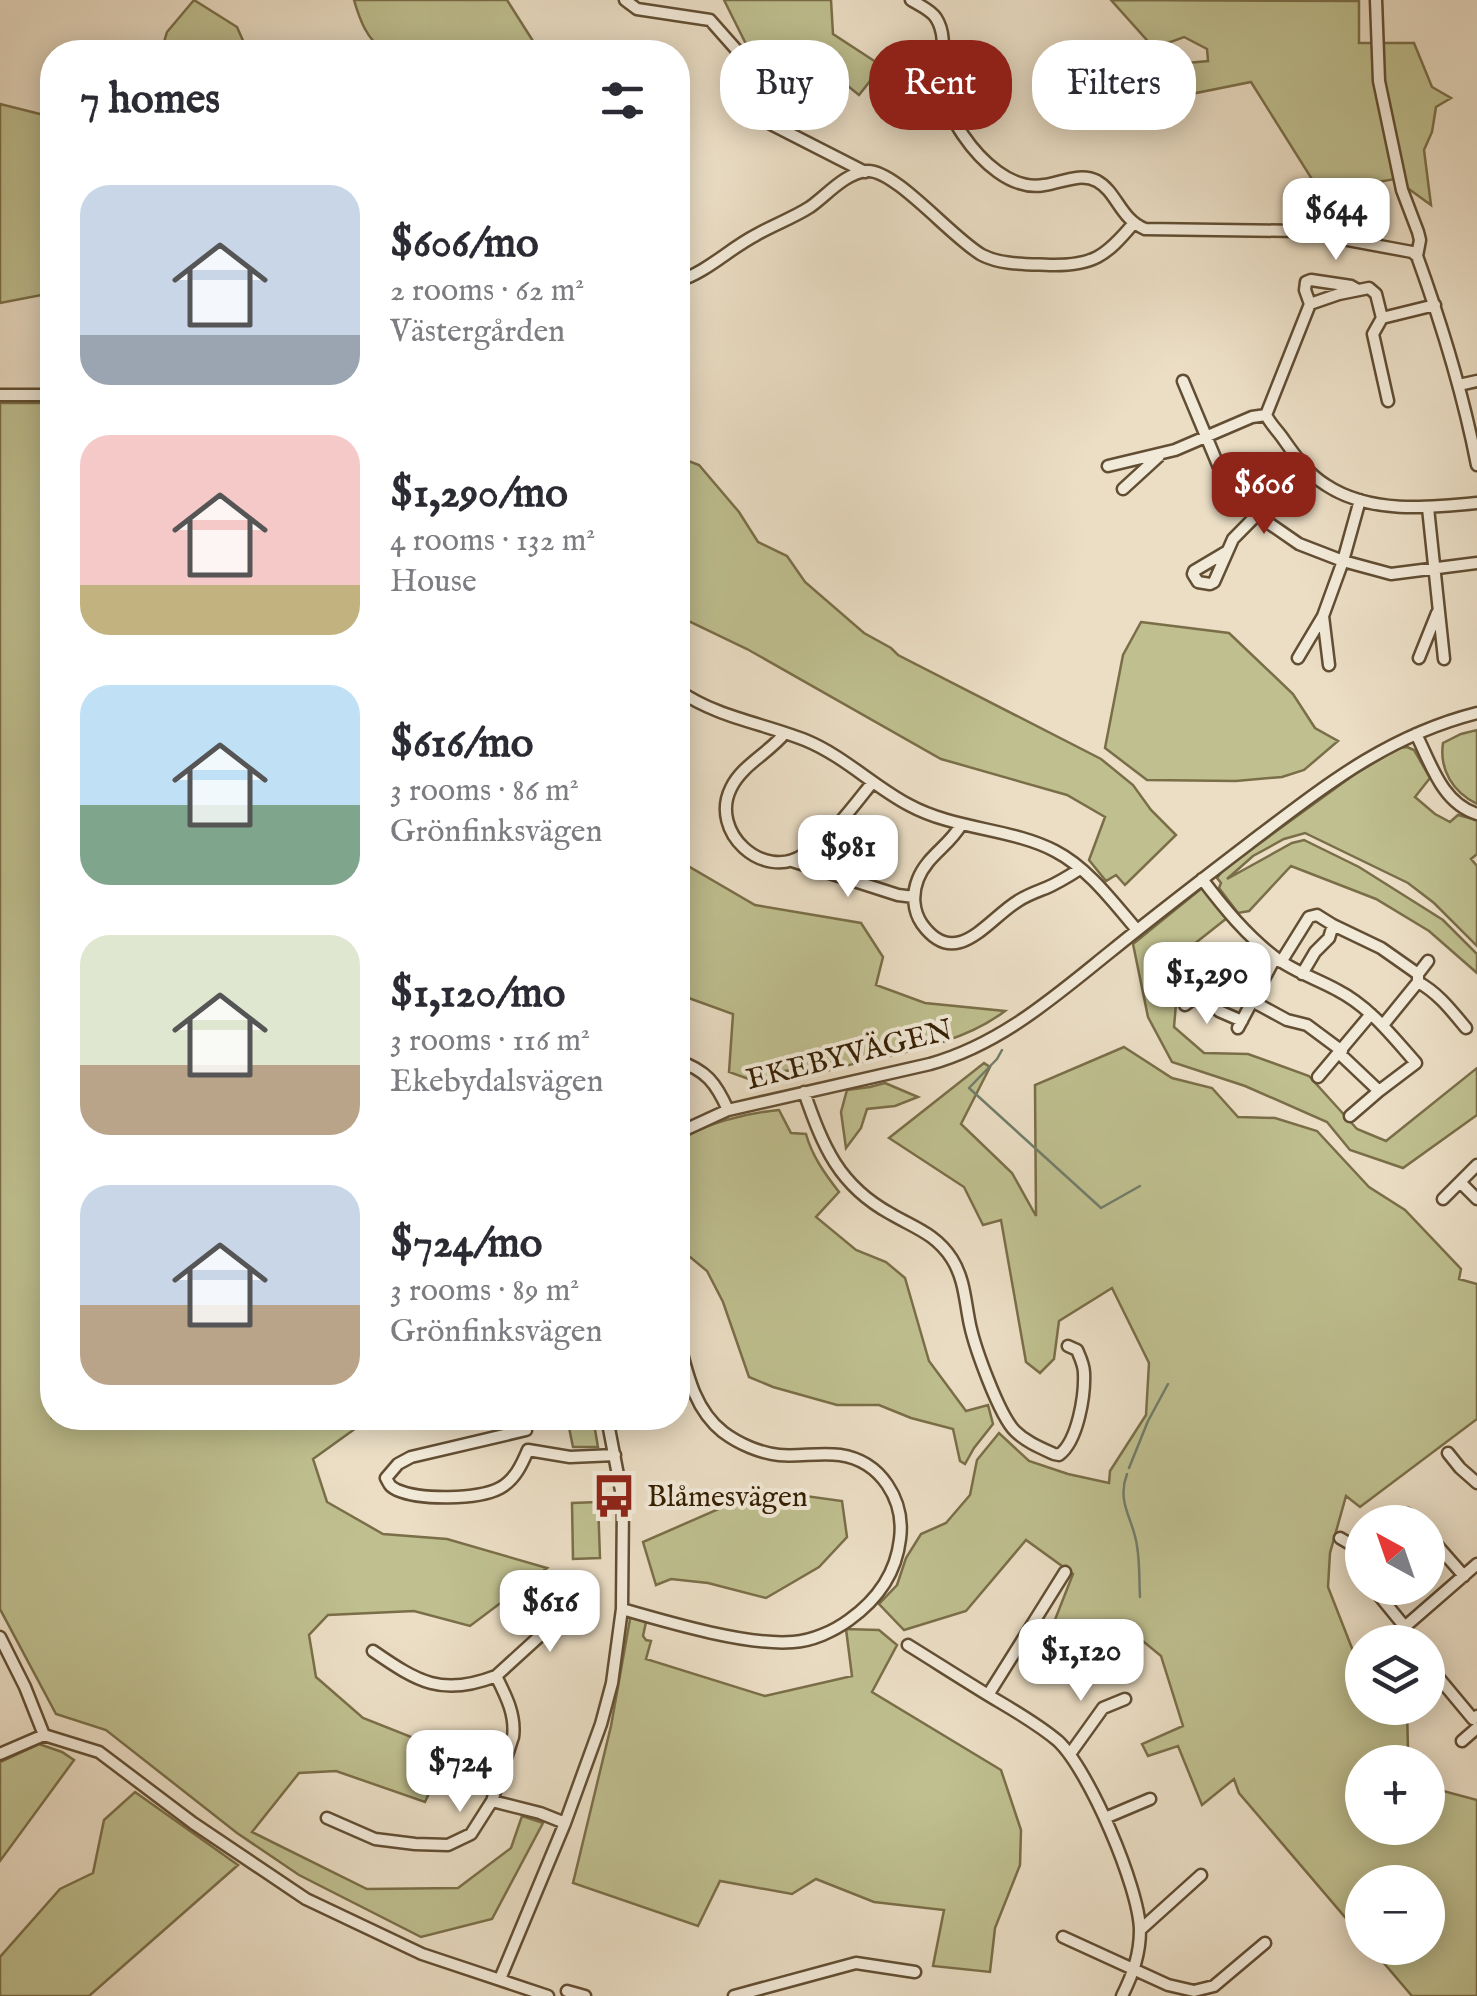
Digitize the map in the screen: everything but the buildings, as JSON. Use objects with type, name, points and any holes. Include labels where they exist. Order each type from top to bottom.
[{"type":"street","points":[[625,0],[637,9],[710,20],[749,64],[770,123],[865,172]]},
{"type":"street","points":[[911,0],[934,15],[942,34],[941,86],[948,111],[964,138],[989,166],[1008,178],[1033,186],[1082,177],[1096,181],[1133,224],[1157,230],[1299,231],[1401,248],[1418,256]]},
{"type":"street","points":[[1376,0],[1379,82],[1402,190],[1418,232],[1418,256],[1459,385],[1477,465]]},
{"type":"street","points":[[690,276],[810,206],[853,174],[865,172],[891,178],[967,245],[994,260],[1050,265],[1090,262],[1116,244],[1133,224]]},
{"type":"street","points":[[1310,304],[1305,290],[1308,280],[1358,290]]},
{"type":"street","points":[[1266,415],[1310,304],[1368,288],[1376,294],[1382,318],[1374,334],[1388,401]]},
{"type":"street","points":[[1382,318],[1434,305]]},
{"type":"street","points":[[1183,381],[1226,484],[1257,514],[1300,544],[1344,562],[1391,574],[1477,563]]},
{"type":"street","points":[[1459,385],[1477,381]]},
{"type":"street","points":[[0,395],[40,395]]},
{"type":"street","points":[[1108,466],[1160,455],[1252,417],[1266,415]]},
{"type":"street","points":[[1266,415],[1304,467],[1330,488],[1380,504],[1428,508],[1477,503]]},
{"type":"street","points":[[1123,490],[1160,455]]},
{"type":"street","points":[[1226,552],[1233,539],[1304,467]]},
{"type":"street","points":[[1298,658],[1323,616],[1344,562],[1360,500]]},
{"type":"street","points":[[1428,508],[1444,658]]},
{"type":"street","points":[[1419,658],[1438,612]]},
{"type":"street","points":[[1323,616],[1328,665]]},
{"type":"street","points":[[690,697],[720,714],[805,740],[849,764],[910,806],[962,826],[1052,849],[1080,869],[1137,930]]},
{"type":"street","name":"EKEBYVÄGEN","points":[[690,1127],[728,1110],[930,1064],[993,1040],[1033,1014],[1343,772],[1416,734],[1477,712]]},
{"type":"street","points":[[784,733],[735,781],[728,797],[727,826],[737,843],[768,860],[780,862],[803,855],[832,830],[872,783]]},
{"type":"street","points":[[1416,734],[1452,801],[1477,814]]},
{"type":"street","points":[[962,826],[926,864],[917,880],[914,897],[920,920],[940,940],[957,943],[973,937],[1026,896],[1057,884],[1080,869]]},
{"type":"street","points":[[791,860],[914,897]]},
{"type":"street","points":[[1202,880],[1254,941],[1278,960],[1336,989],[1372,1014],[1416,1063],[1350,1116]]},
{"type":"street","points":[[1203,992],[1219,1011],[1240,1025],[1278,960],[1308,917],[1316,916],[1382,948],[1445,1002],[1466,1028]]},
{"type":"street","points":[[1302,974],[1329,938],[1333,925]]},
{"type":"street","points":[[1383,1026],[1428,961]]},
{"type":"street","points":[[1185,1005],[1228,973],[1253,999],[1287,1020],[1307,1025],[1379,1090]]},
{"type":"street","points":[[1318,1078],[1372,1014]]},
{"type":"street","points":[[690,1067],[704,1073],[728,1110]]},
{"type":"street","points":[[804,1092],[835,1166],[873,1202],[923,1230],[951,1258],[962,1281],[972,1330],[1005,1418],[1017,1434],[1059,1455],[1066,1449],[1082,1404],[1084,1370],[1077,1350],[1068,1346]]},
{"type":"street","points":[[1443,1199],[1477,1166]]},
{"type":"street","points":[[1460,1182],[1477,1200]]},
{"type":"street","points":[[622,1609],[766,1642],[797,1642],[841,1626],[867,1606],[890,1576],[898,1552],[900,1513],[890,1487],[875,1471],[838,1455],[778,1455],[736,1440],[703,1411],[690,1380]]},
{"type":"street","points":[[503,1430],[411,1456],[386,1478],[396,1489],[420,1495],[456,1498],[490,1492],[514,1477],[528,1450],[525,1430]]},
{"type":"street","points":[[500,1979],[565,1823],[612,1683],[622,1609],[623,1501],[609,1430]]},
{"type":"street","points":[[528,1450],[570,1457],[614,1454]]},
{"type":"street","points":[[1448,1454],[1477,1483]]},
{"type":"street","points":[[1340,1538],[1345,1541]]},
{"type":"street","points":[[1445,1554],[1464,1576]]},
{"type":"street","points":[[1407,1625],[1477,1564]]},
{"type":"street","points":[[988,1695],[1065,1572]]},
{"type":"street","points":[[1387,1605],[1403,1625]]},
{"type":"street","points":[[373,1651],[434,1685],[475,1684],[496,1676],[573,1609]]},
{"type":"street","points":[[0,1637],[44,1736]]},
{"type":"street","points":[[908,1645],[1034,1723],[1070,1754],[1089,1785],[1137,1906],[1140,1930],[1134,1971],[1122,1996]]},
{"type":"street","points":[[327,1818],[375,1839],[415,1844],[448,1845],[471,1834],[492,1802],[514,1737],[514,1718],[496,1676]]},
{"type":"street","points":[[1445,1685],[1473,1719],[1477,1716]]},
{"type":"street","points":[[1070,1754],[1103,1708],[1125,1700]]},
{"type":"street","points":[[1462,1741],[1477,1728]]},
{"type":"street","points":[[0,1754],[44,1736],[98,1752],[193,1824],[306,1899],[422,1954],[548,1996]]},
{"type":"street","points":[[1104,1818],[1150,1800]]},
{"type":"street","points":[[492,1802],[565,1823]]},
{"type":"street","points":[[1140,1930],[1201,1875]]},
{"type":"street","points":[[1063,1937],[1134,1971],[1194,1991],[1214,1986],[1264,1943]]},
{"type":"street","points":[[734,1996],[856,1964],[914,1972]]},
{"type":"street","points":[[567,1991],[585,1996]]},
{"type":"green space","points":[[194,0],[237,27],[243,40],[165,40]]},
{"type":"green space","points":[[354,0],[507,0],[532,40],[372,40]]},
{"type":"green space","points":[[724,0],[831,0],[833,34],[842,40],[744,40]]},
{"type":"green space","points":[[1111,0],[1359,1],[1359,43],[1414,43],[1432,87],[1451,98],[1436,107],[1424,150],[1431,205],[1395,179],[1320,192],[1251,82],[1196,93],[1196,62],[1208,61],[1207,49],[1184,37],[1147,40]]},
{"type":"green space","points":[[849,44],[869,58],[869,82],[859,95],[849,87]]},
{"type":"green space","points":[[0,104],[40,114],[40,295],[0,303]]},
{"type":"green space","points":[[0,403],[40,403],[40,1430],[353,1430],[313,1459],[327,1502],[383,1534],[447,1539],[547,1568],[470,1626],[414,1611],[328,1615],[309,1635],[316,1677],[363,1718],[429,1744],[444,1761],[425,1802],[336,1771],[299,1773],[252,1832],[367,1889],[458,1888],[511,1848],[522,1816],[543,1823],[492,1919],[421,1937],[299,1875],[237,1833],[106,1730],[56,1714],[0,1609]]},
{"type":"green space","points":[[690,462],[699,465],[739,512],[758,542],[787,556],[805,582],[864,633],[898,655],[1101,759],[1133,785],[1176,835],[1125,885],[1116,875],[1106,881],[1089,860],[1105,817],[1067,795],[941,759],[747,649],[690,622]]},
{"type":"green space","points":[[1141,622],[1229,633],[1293,694],[1315,728],[1338,741],[1304,770],[1282,777],[1147,780],[1105,748],[1123,655]]},
{"type":"green space","points":[[1477,730],[1477,804],[1450,779],[1442,753],[1443,743]]},
{"type":"green space","points":[[1407,747],[1414,750],[1430,778],[1415,797],[1450,822],[1458,815],[1477,820],[1477,854],[1471,859],[1477,866],[1477,946],[1408,883],[1305,833],[1284,839],[1253,856],[1227,879],[1304,840],[1359,867],[1443,920],[1477,954],[1477,973],[1429,931],[1376,899],[1291,866],[1249,911],[1238,913],[1219,888],[1217,878],[1223,870],[1355,774]]},
{"type":"green space","points":[[690,867],[755,905],[861,923],[883,957],[876,985],[925,1003],[1005,1011],[964,1034],[919,1049],[826,1071],[829,1063],[784,1071],[754,1081],[729,1072],[733,1014],[690,999]]},
{"type":"green space","points":[[1202,888],[1227,918],[1155,975],[1176,1004],[1174,1027],[1204,1053],[1248,1054],[1309,1076],[1357,1129],[1386,1141],[1477,1068],[1477,1115],[1403,1168],[1350,1150],[1327,1122],[1245,1086],[1172,1062],[1148,1017],[1133,944]]},
{"type":"green space","points":[[1124,1047],[1172,1078],[1212,1088],[1238,1117],[1275,1118],[1317,1131],[1369,1187],[1405,1210],[1461,1269],[1459,1279],[1477,1284],[1477,1419],[1363,1505],[1346,1496],[1330,1553],[1328,1587],[1345,1630],[1345,1725],[1407,1725],[1408,1745],[1345,1745],[1345,1845],[1445,1845],[1445,1792],[1477,1800],[1477,1996],[1412,1996],[1386,1965],[1445,1965],[1445,1865],[1345,1865],[1345,1917],[1239,1793],[1234,1779],[1202,1805],[1178,1746],[1148,1756],[1142,1744],[1183,1726],[1161,1656],[1138,1637],[1127,1652],[1075,1661],[1047,1640],[1073,1574],[1026,1540],[966,1611],[904,1630],[879,1604],[897,1585],[906,1558],[921,1534],[946,1523],[970,1495],[977,1460],[999,1433],[1029,1461],[1109,1483],[1110,1471],[1146,1415],[1149,1363],[1112,1288],[1059,1321],[1054,1359],[1040,1373],[1026,1362],[1001,1220],[983,1225],[964,1187],[889,1138],[984,1063],[990,1067],[961,1124],[1012,1173],[1036,1216],[1035,1085]]},
{"type":"green space","points":[[885,1083],[918,1097],[895,1106],[867,1109],[861,1128],[846,1148],[841,1112],[847,1090]]},
{"type":"green space","points":[[779,1110],[791,1133],[806,1134],[815,1157],[839,1192],[816,1217],[856,1250],[886,1262],[905,1278],[929,1361],[966,1411],[988,1405],[993,1424],[965,1464],[960,1461],[953,1429],[879,1405],[837,1405],[749,1377],[723,1302],[707,1271],[690,1257],[690,1135]]},
{"type":"green space","points":[[569,1430],[595,1430],[598,1447],[573,1447]]},
{"type":"green space","points":[[762,1490],[842,1501],[847,1537],[819,1567],[766,1598],[708,1583],[671,1579],[656,1585],[643,1542]]},
{"type":"green space","points":[[598,1502],[600,1558],[573,1559],[572,1503]]},
{"type":"green space","points":[[644,1618],[643,1636],[651,1641],[646,1659],[765,1696],[852,1676],[846,1629],[879,1630],[897,1645],[872,1692],[1001,1770],[1021,1830],[1020,1865],[995,1928],[990,1972],[933,1966],[944,1910],[874,1902],[816,1879],[792,1894],[720,1881],[698,1926],[573,1883],[611,1726],[630,1619]]},
{"type":"green space","points":[[39,1744],[74,1760],[0,1861],[0,1762]]},
{"type":"green space","points":[[135,1792],[238,1865],[89,1996],[0,1996],[0,1957],[60,1889],[93,1873],[104,1820]]},
{"type":"waterway","points":[[1002,1050],[969,1088],[1101,1208],[1140,1186]]},
{"type":"waterway","points":[[1129,1468],[1168,1384]]},
{"type":"waterway","points":[[1127,1474],[1124,1494],[1137,1546],[1140,1597]]},
{"type":"place","name":"Blåmesvägen","points":[[614,1496]]}]
